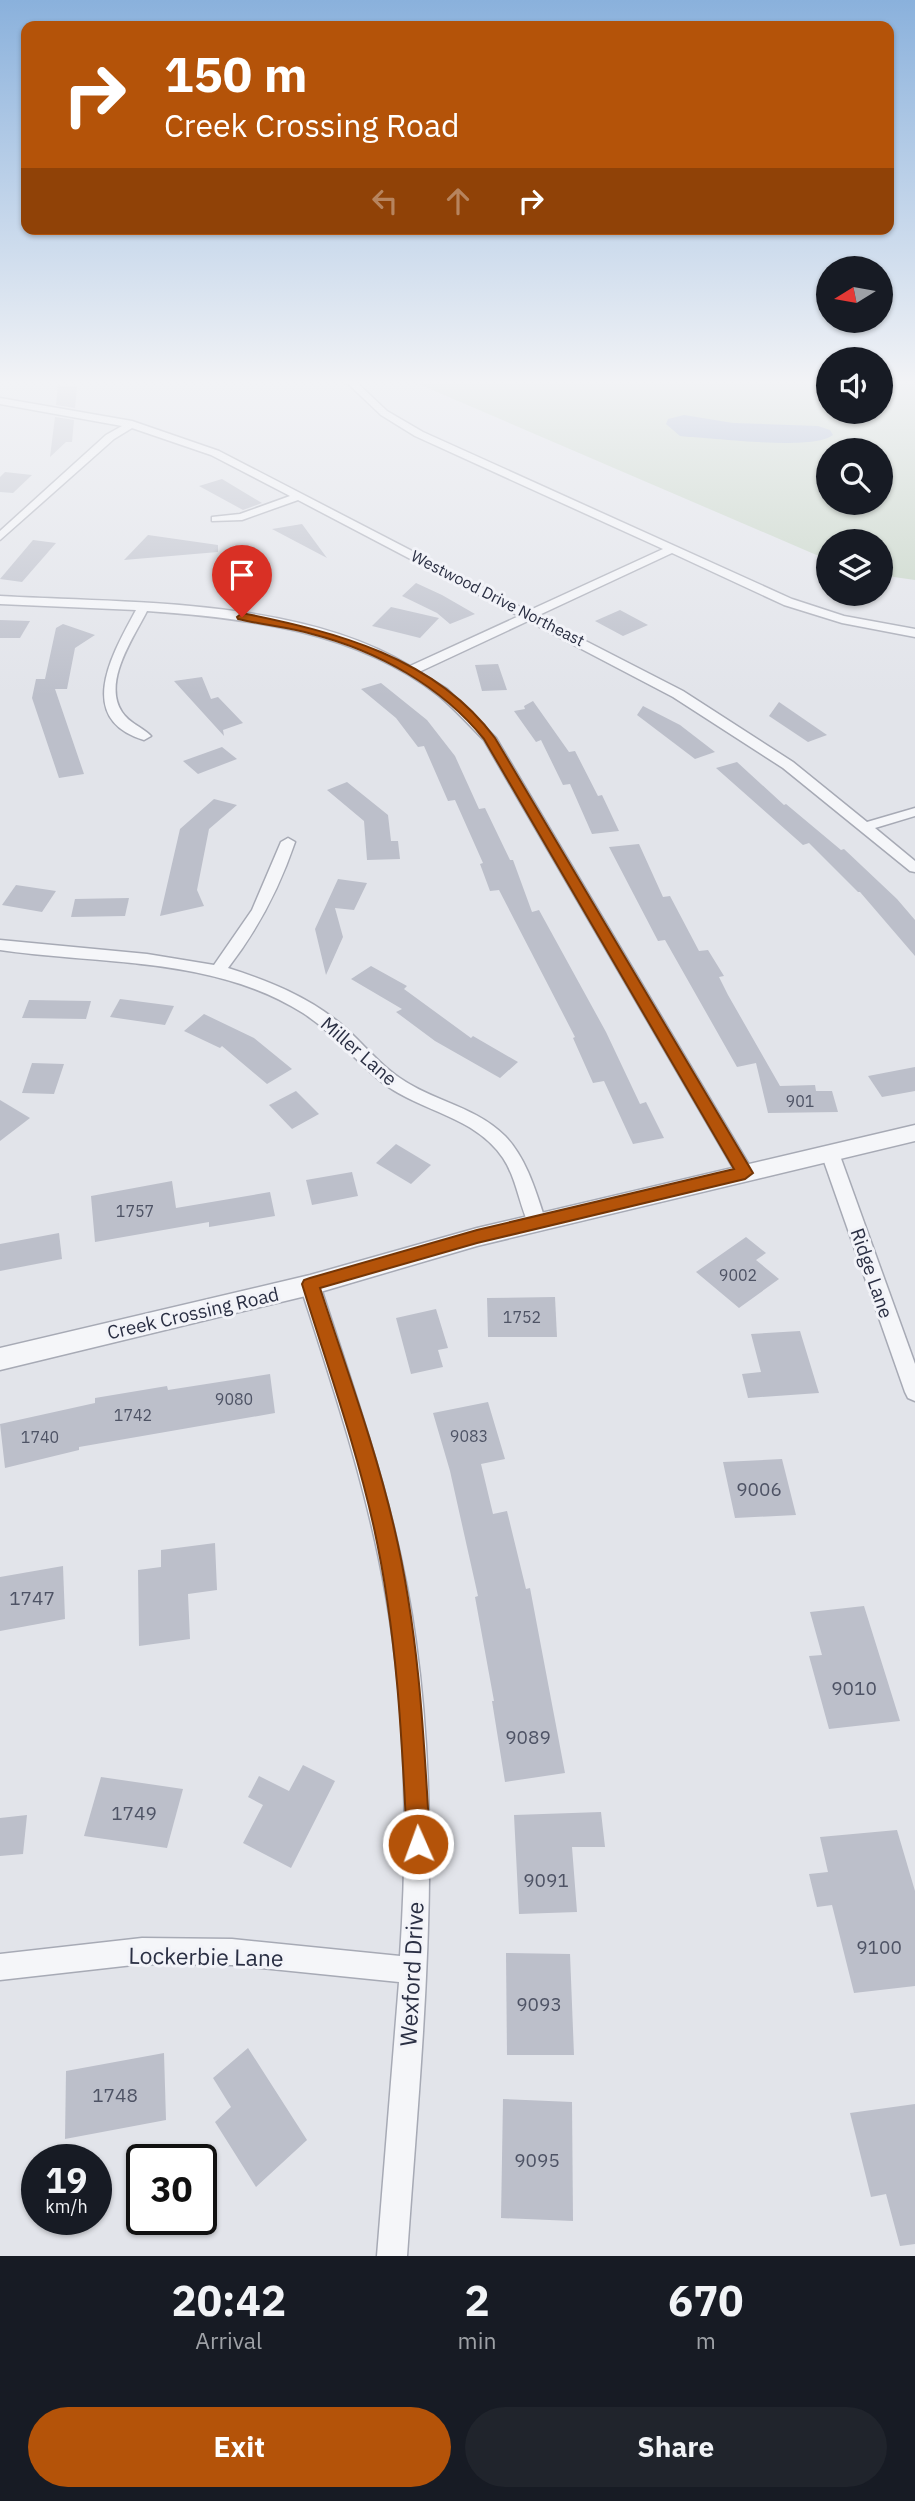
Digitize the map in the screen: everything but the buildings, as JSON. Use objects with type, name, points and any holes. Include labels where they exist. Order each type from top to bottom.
[{"type":"street","points":[[0,537],[58,484]]},
{"type":"street","name":"Westwood Drive Northeast","points":[[277,484],[626,665],[734,728],[789,765],[867,826],[915,868]]},
{"type":"street","points":[[530,484],[814,611],[872,626],[915,633]]},
{"type":"street","points":[[216,519],[242,517],[300,496]]},
{"type":"street","points":[[412,670],[672,549]]},
{"type":"street","points":[[0,600],[207,613],[281,623],[342,639],[412,670],[455,701],[489,738],[745,1173]]},
{"type":"street","points":[[143,608],[112,669],[108,684],[113,713],[120,722],[144,736]]},
{"type":"street","points":[[867,826],[915,812]]},
{"type":"street","points":[[218,970],[257,918],[271,892],[288,842]]},
{"type":"street","name":"Miller Lane","points":[[3,949],[145,957],[218,970],[249,980],[314,1013],[341,1033],[384,1076],[405,1090],[462,1115],[490,1133],[507,1149],[519,1167],[537,1222]]},
{"type":"street","name":"Creek Crossing Road","points":[[0,1359],[310,1284],[537,1222],[915,1133]]},
{"type":"street","name":"Ridge Lane","points":[[830,1153],[915,1392]]},
{"type":"street","name":"Wexford Drive","points":[[310,1284],[369,1469],[384,1529],[405,1641],[413,1718],[418,1844],[392,2256]]},
{"type":"street","name":"Lockerbie Lane","points":[[0,1967],[142,1951],[232,1952],[412,1970]]},
{"type":"green space","points":[[652,484],[816,484],[816,515],[893,515],[893,484],[915,484],[915,580],[893,577],[893,529],[816,529],[816,555]]},
{"type":"route","points":[[242,617],[315,631],[371,650],[432,683],[474,719],[489,738],[745,1173],[477,1237],[310,1284],[369,1469],[384,1529],[405,1641],[413,1718],[418,1844]]}]
